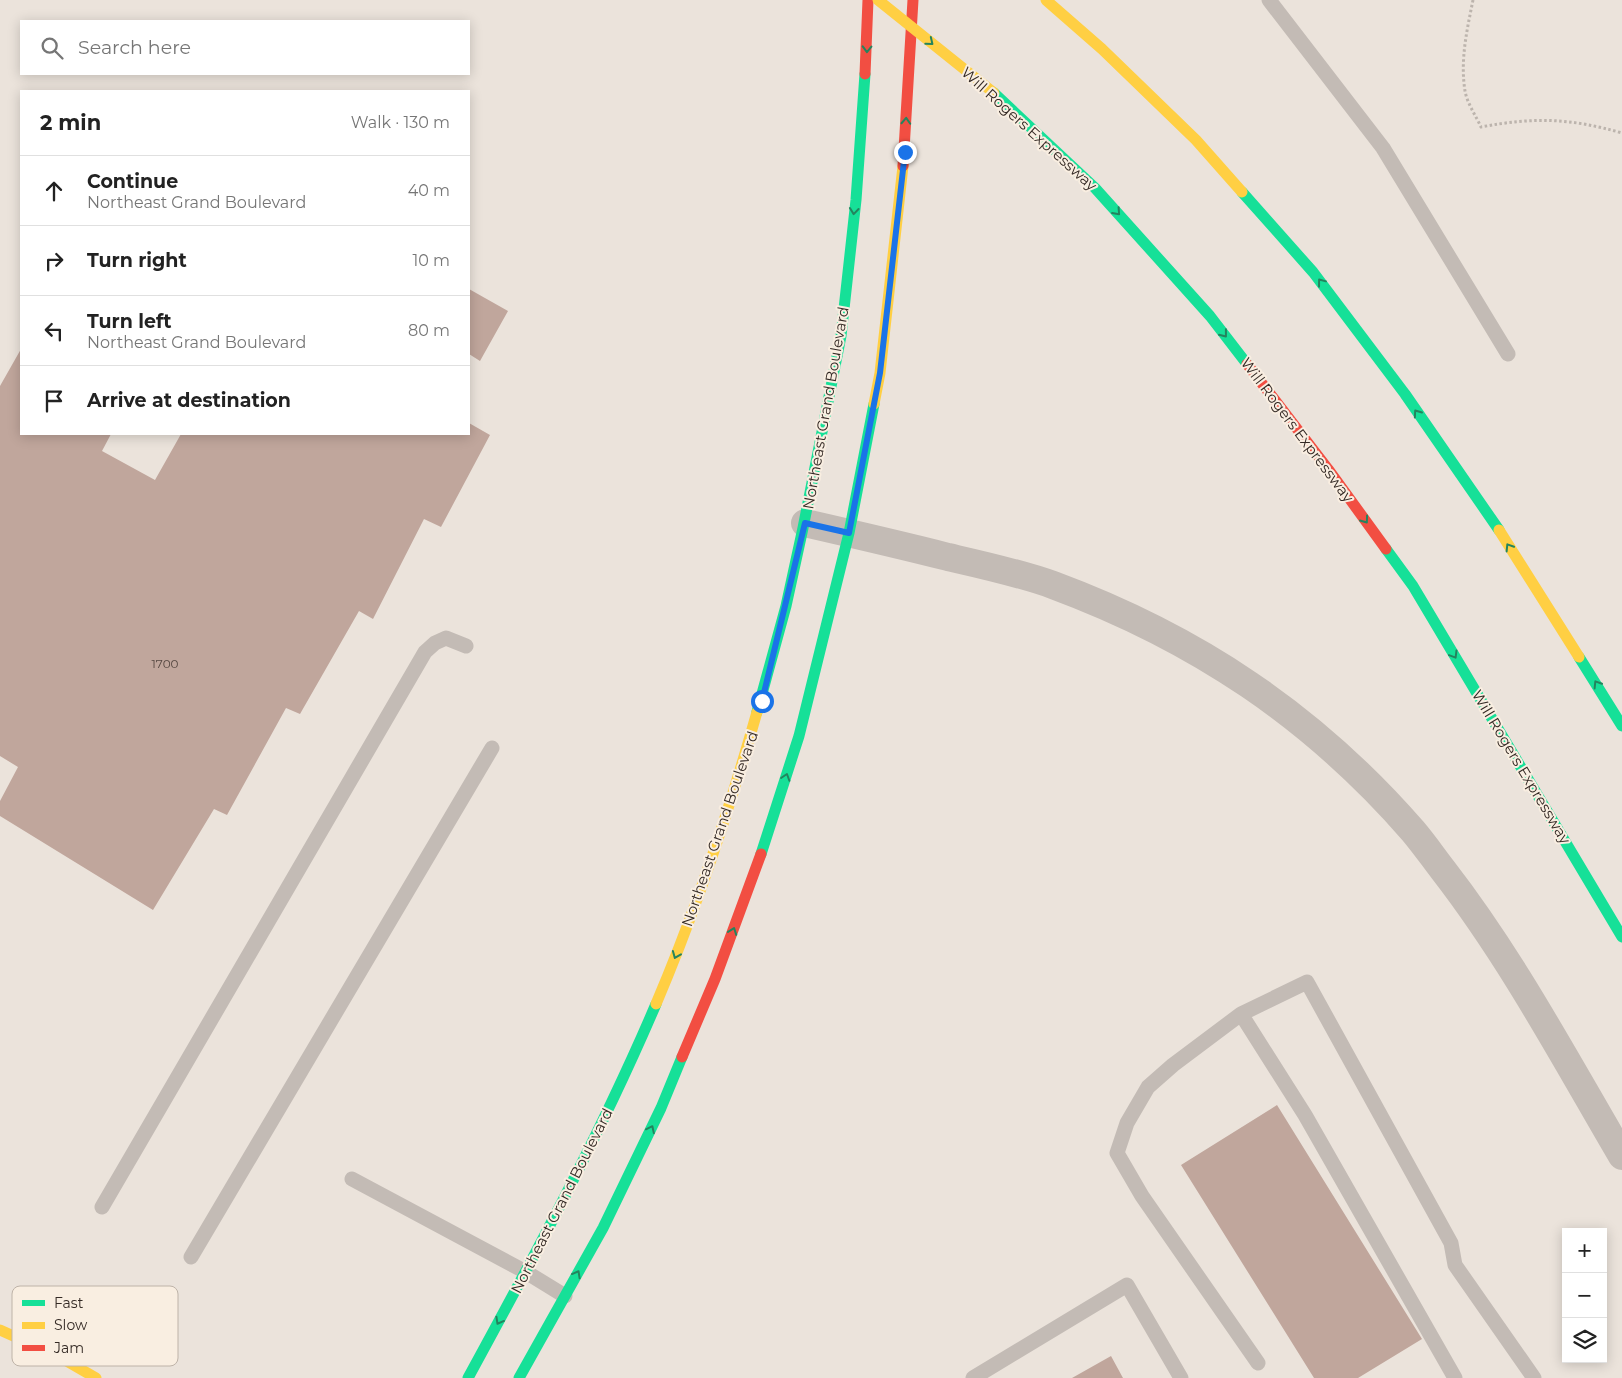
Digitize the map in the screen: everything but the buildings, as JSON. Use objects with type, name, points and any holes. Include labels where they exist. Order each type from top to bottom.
[{"type":"main road","name":"Northeast Grand Boulevard","points":[[468,1378],[526,1272],[631,1063],[676,957],[710,867],[762,701],[805,523],[842,323],[858,170],[868,0]]},
{"type":"main road","name":"Will Rogers Expressway","points":[[878,0],[994,93],[1095,188],[1210,316],[1328,469],[1413,586],[1622,937]]},
{"type":"main road","points":[[520,1378],[603,1228],[661,1108],[715,979],[763,848],[799,736],[849,533],[880,373],[905,152],[913,0]]},
{"type":"main road","points":[[1046,0],[1102,49],[1196,140],[1313,272],[1405,394],[1502,535],[1622,726]]},
{"type":"main road","points":[[0,1330],[12,1335]]},
{"type":"main road","points":[[75,1366],[96,1378]]},
{"type":"street","points":[[805,523],[984,565],[1050,584],[1118,611],[1192,648],[1249,683],[1306,726],[1362,776],[1414,832],[1464,897],[1512,968],[1622,1156]]},
{"type":"lane","points":[[1268,0],[1383,148],[1508,354]]},
{"type":"lane","points":[[102,1207],[425,652],[434,643],[446,638],[466,646]]},
{"type":"lane","points":[[191,1258],[492,748]]},
{"type":"lane","points":[[1258,1363],[1142,1196],[1117,1153],[1127,1123],[1148,1087],[1173,1065],[1241,1014],[1307,982],[1451,1243],[1455,1265],[1534,1378]]},
{"type":"lane","points":[[1241,1014],[1306,1115],[1455,1378]]},
{"type":"lane","points":[[352,1179],[526,1272],[565,1296]]},
{"type":"lane","points":[[973,1378],[1127,1285],[1180,1378]]},
{"type":"path","points":[[1473,0],[1466,38],[1464,67],[1466,93],[1481,127],[1515,121],[1549,120],[1594,125],[1622,134]]},
{"type":"traffic: fast","points":[[757,712],[786,606],[841,336],[856,200],[865,74]]},
{"type":"traffic: fast","points":[[994,93],[1095,188],[1210,316],[1247,364]]},
{"type":"traffic: fast","points":[[1242,192],[1313,272],[1405,394],[1499,530]]},
{"type":"traffic: fast","points":[[761,854],[799,736],[849,533],[874,404]]},
{"type":"traffic: fast","points":[[1386,549],[1413,586],[1622,937]]},
{"type":"traffic: fast","points":[[1579,657],[1622,726]]},
{"type":"traffic: fast","points":[[468,1378],[590,1147],[656,1004]]},
{"type":"traffic: fast","points":[[519,1378],[603,1228],[661,1108],[682,1057]]},
{"type":"traffic: slow","points":[[878,0],[994,93]]},
{"type":"traffic: slow","points":[[1046,0],[1102,49],[1196,140],[1242,192]]},
{"type":"traffic: slow","points":[[874,404],[880,373],[903,166]]},
{"type":"traffic: slow","points":[[1499,530],[1579,657]]},
{"type":"traffic: slow","points":[[656,1004],[685,933],[711,860],[757,712]]},
{"type":"traffic: slow","points":[[0,1330],[12,1335]]},
{"type":"traffic: slow","points":[[75,1366],[96,1378]]},
{"type":"traffic: jam","points":[[865,74],[868,0]]},
{"type":"traffic: jam","points":[[903,166],[913,0]]},
{"type":"traffic: jam","points":[[1247,364],[1328,469],[1386,549]]},
{"type":"traffic: jam","points":[[682,1057],[715,979],[761,854]]},
{"type":"route","points":[[762,701],[805,523],[849,533],[880,373],[905,152]]}]
